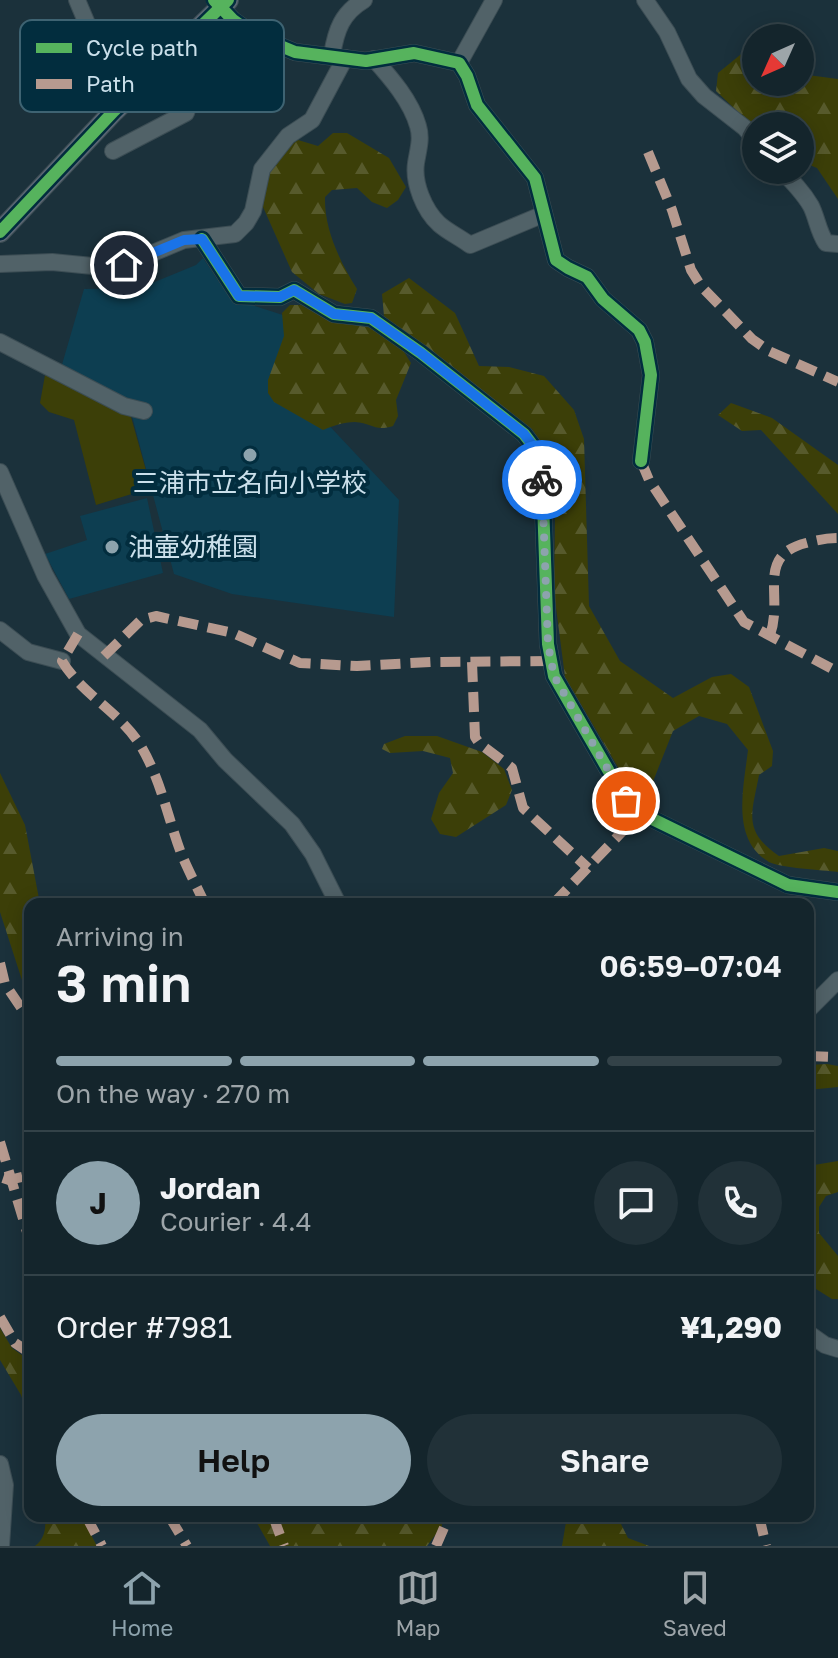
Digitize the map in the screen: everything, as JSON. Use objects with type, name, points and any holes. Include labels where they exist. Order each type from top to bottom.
[{"type":"main road","points":[[204,20],[221,3]]},
{"type":"main road","points":[[0,232],[116,112]]},
{"type":"street","points":[[77,0],[86,20]]},
{"type":"street","points":[[0,264],[52,262],[103,267],[124,265],[184,240],[235,234],[253,211],[262,169],[288,136],[312,120],[339,56],[340,22],[348,11],[364,0]]},
{"type":"street","points":[[459,63],[494,0]]},
{"type":"street","points":[[645,0],[667,32],[689,79],[704,96],[742,126]]},
{"type":"street","points":[[221,3],[236,20]]},
{"type":"street","points":[[284,47],[295,52],[374,59],[414,53],[459,63],[477,105],[535,178],[556,260],[587,277],[603,299],[639,330],[645,342],[651,375],[641,461]]},
{"type":"street","points":[[374,59],[396,86],[418,127],[420,144],[416,180],[425,204],[438,224],[470,245],[544,214]]},
{"type":"street","points":[[113,151],[186,112]]},
{"type":"street","points":[[794,184],[813,210],[818,230],[826,243],[838,244]]},
{"type":"street","points":[[202,239],[239,296],[280,297],[294,290],[334,314],[371,318],[524,434],[537,451],[542,474],[548,644],[554,676],[626,801],[640,813],[788,885],[838,892]]},
{"type":"street","points":[[0,342],[124,406],[144,411]]},
{"type":"street","points":[[0,472],[45,575],[78,634],[200,730],[225,760],[292,824],[313,854],[335,898]]},
{"type":"street","points":[[0,630],[28,652],[62,661]]},
{"type":"street","points":[[814,1004],[838,980]]},
{"type":"street","points":[[814,1337],[838,1349]]},
{"type":"street","points":[[0,1464],[5,1485],[1,1546]]},
{"type":"shaded area","name":"三浦市立名向小学校","points":[[203,258],[230,298],[286,316],[292,386],[399,500],[394,617],[232,594],[174,574],[132,416],[117,399],[61,368],[84,289],[140,288],[196,265]]},
{"type":"shaded area","name":"油壷幼稚園","points":[[147,498],[163,573],[69,599],[45,554],[87,540],[80,516]]},
{"type":"green space","points":[[742,53],[742,96],[814,96],[814,76],[838,79],[838,199],[814,167],[814,112],[742,112],[742,116],[716,91],[718,73]]},
{"type":"green space","points":[[333,133],[347,133],[389,158],[406,187],[398,200],[387,208],[372,202],[357,188],[332,190],[325,197],[327,221],[334,245],[357,289],[352,303],[345,304],[319,294],[292,272],[263,207],[266,174],[277,154],[298,140],[318,146]]},
{"type":"green space","points":[[409,278],[455,313],[479,366],[509,367],[544,376],[574,410],[584,439],[589,606],[620,661],[673,698],[712,677],[731,674],[749,687],[773,751],[772,766],[759,775],[752,811],[759,838],[779,856],[824,848],[838,851],[838,872],[775,864],[757,852],[749,840],[742,811],[748,750],[727,724],[699,716],[673,731],[650,789],[641,795],[626,781],[565,677],[554,592],[555,518],[551,456],[532,429],[384,316],[382,294]]},
{"type":"green space","points":[[290,305],[301,305],[331,322],[374,328],[401,347],[411,363],[396,400],[398,416],[393,426],[378,428],[351,422],[323,430],[274,402],[268,393],[268,380],[284,336],[282,313]]},
{"type":"green space","points":[[45,375],[131,417],[151,488],[96,505],[74,420],[49,412],[40,403]]},
{"type":"green space","points":[[731,403],[772,418],[838,465],[838,514],[761,430],[742,431],[718,415]]},
{"type":"green space","points":[[405,736],[437,736],[482,752],[504,769],[512,790],[506,805],[456,837],[440,834],[431,819],[439,793],[453,773],[450,758],[423,751],[390,753],[382,749],[384,744]]},
{"type":"green space","points":[[0,773],[25,825],[39,898],[24,898],[24,986],[0,912]]},
{"type":"green space","points":[[814,1065],[838,1066],[838,1087],[814,1089]]},
{"type":"green space","points":[[838,1161],[838,1192],[826,1196],[819,1207],[819,1233],[838,1256],[838,1299],[832,1299],[814,1288],[814,1165]]},
{"type":"green space","points":[[0,1328],[12,1348],[24,1357],[24,1404],[21,1395],[0,1360]]},
{"type":"green space","points":[[45,1522],[84,1522],[97,1546],[35,1546],[41,1540]]},
{"type":"green space","points":[[256,1522],[442,1522],[442,1526],[427,1546],[270,1546]]},
{"type":"green space","points":[[566,1522],[620,1522],[628,1538],[649,1546],[562,1546]]},
{"type":"marked path","points":[[648,152],[672,210],[691,270],[701,286],[752,339],[769,351],[838,382]]},
{"type":"marked path","points":[[641,461],[649,480],[744,622],[838,672]]},
{"type":"marked path","points":[[770,635],[774,579],[781,557],[790,549],[806,543],[838,538]]},
{"type":"marked path","points":[[104,656],[141,620],[156,616],[233,633],[300,663],[357,666],[551,661]]},
{"type":"marked path","points":[[78,634],[62,661],[80,684],[124,724],[142,748],[159,786],[181,853],[202,898]]},
{"type":"marked path","points":[[472,662],[475,737],[512,768],[523,808],[588,868]]},
{"type":"marked path","points":[[559,898],[640,813]]},
{"type":"marked path","points":[[0,963],[5,984],[24,1012]]},
{"type":"marked path","points":[[814,1056],[838,1057]]},
{"type":"marked path","points":[[0,1142],[24,1222]]},
{"type":"marked path","points":[[3,1178],[9,1180],[24,1176]]},
{"type":"marked path","points":[[0,1317],[15,1343],[24,1349]]},
{"type":"marked path","points":[[89,1522],[102,1546]]},
{"type":"marked path","points":[[173,1522],[187,1546]]},
{"type":"marked path","points":[[275,1522],[284,1546]]},
{"type":"marked path","points":[[436,1546],[446,1522]]},
{"type":"marked path","points":[[760,1522],[766,1546]]},
{"type":"cycle path","points":[[214,0],[233,20]]},
{"type":"cycle path","points":[[207,20],[228,0]]},
{"type":"cycle path","points":[[284,47],[295,52],[366,61],[414,53],[459,63],[477,105],[535,178],[556,260],[587,277],[603,299],[639,330],[645,342],[651,375],[641,461]]},
{"type":"cycle path","points":[[0,232],[113,112]]},
{"type":"cycle path","points":[[202,239],[239,296],[280,297],[294,290],[334,314],[371,318],[524,434],[537,451],[542,474],[548,644],[554,676],[626,801],[640,813],[788,885],[838,892]]},
{"type":"way so far","points":[[542,480],[548,644],[554,676],[626,801]]},
{"type":"place","name":"三浦市立名向小学校","points":[[250,455]]},
{"type":"place","name":"油壷幼稚園","points":[[112,547]]},
{"type":"route","points":[[124,265],[184,240],[202,239],[239,296],[280,297],[294,290],[334,314],[371,318],[524,434],[537,451],[542,480]]}]
